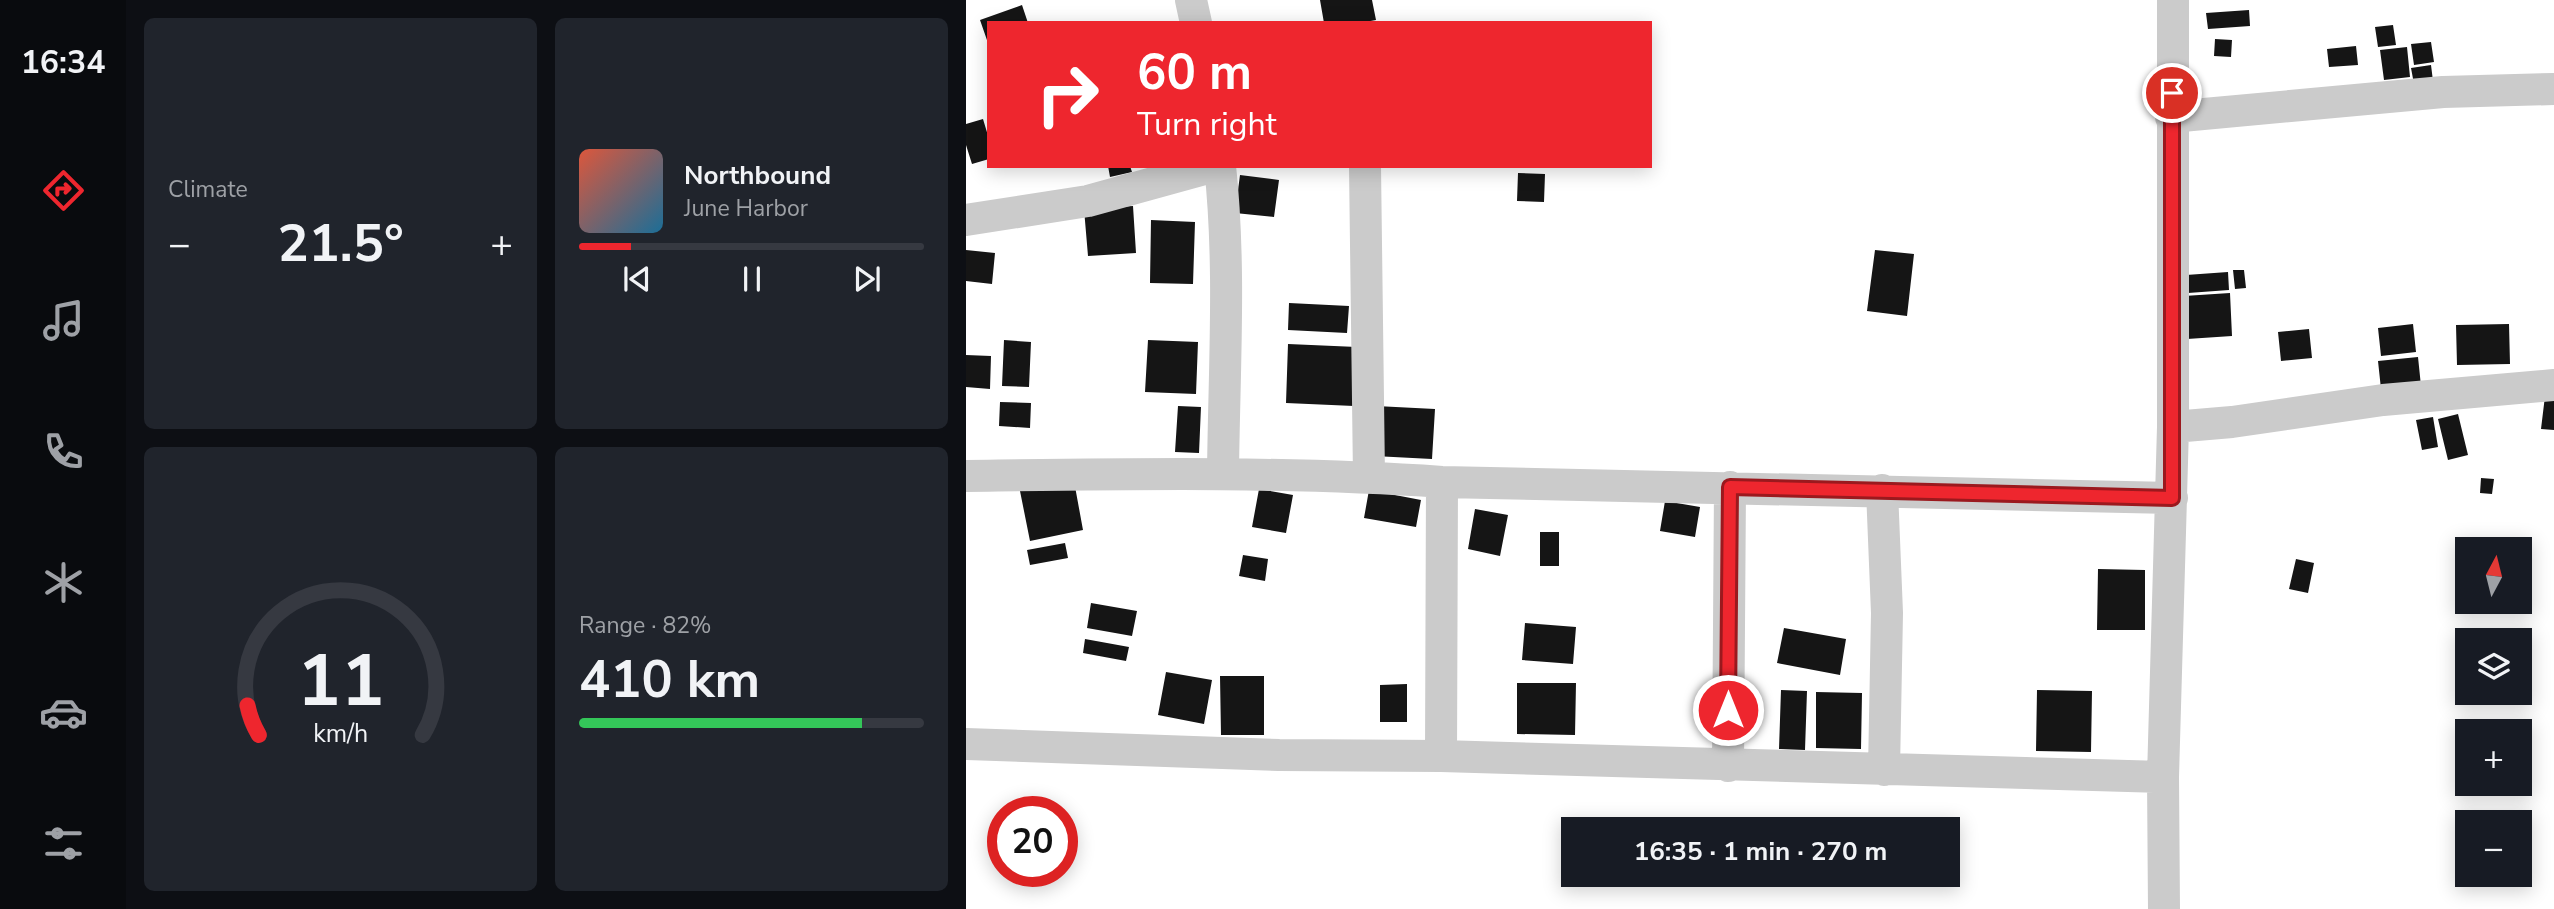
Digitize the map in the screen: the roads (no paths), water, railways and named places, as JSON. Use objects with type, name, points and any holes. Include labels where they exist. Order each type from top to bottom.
[{"type":"street","points":[[1191,0],[1196,21]]},
{"type":"street","points":[[2164,909],[2163,777],[2173,427],[2173,0]]},
{"type":"street","points":[[2171,117],[2443,92],[2554,89]]},
{"type":"street","points":[[966,220],[1088,201],[1207,168]]},
{"type":"street","points":[[1220,168],[1225,318],[1223,473]]},
{"type":"street","points":[[1365,168],[1368,477]]},
{"type":"street","points":[[2173,427],[2232,422],[2384,400],[2554,385]]},
{"type":"street","points":[[966,476],[1223,473],[1442,482],[2172,498]]},
{"type":"street","points":[[1440,756],[1442,482]]},
{"type":"street","points":[[1728,766],[1730,487]]},
{"type":"street","points":[[1882,490],[1887,613],[1884,770]]},
{"type":"street","points":[[966,744],[1279,755],[1440,756],[2163,777]]}]
